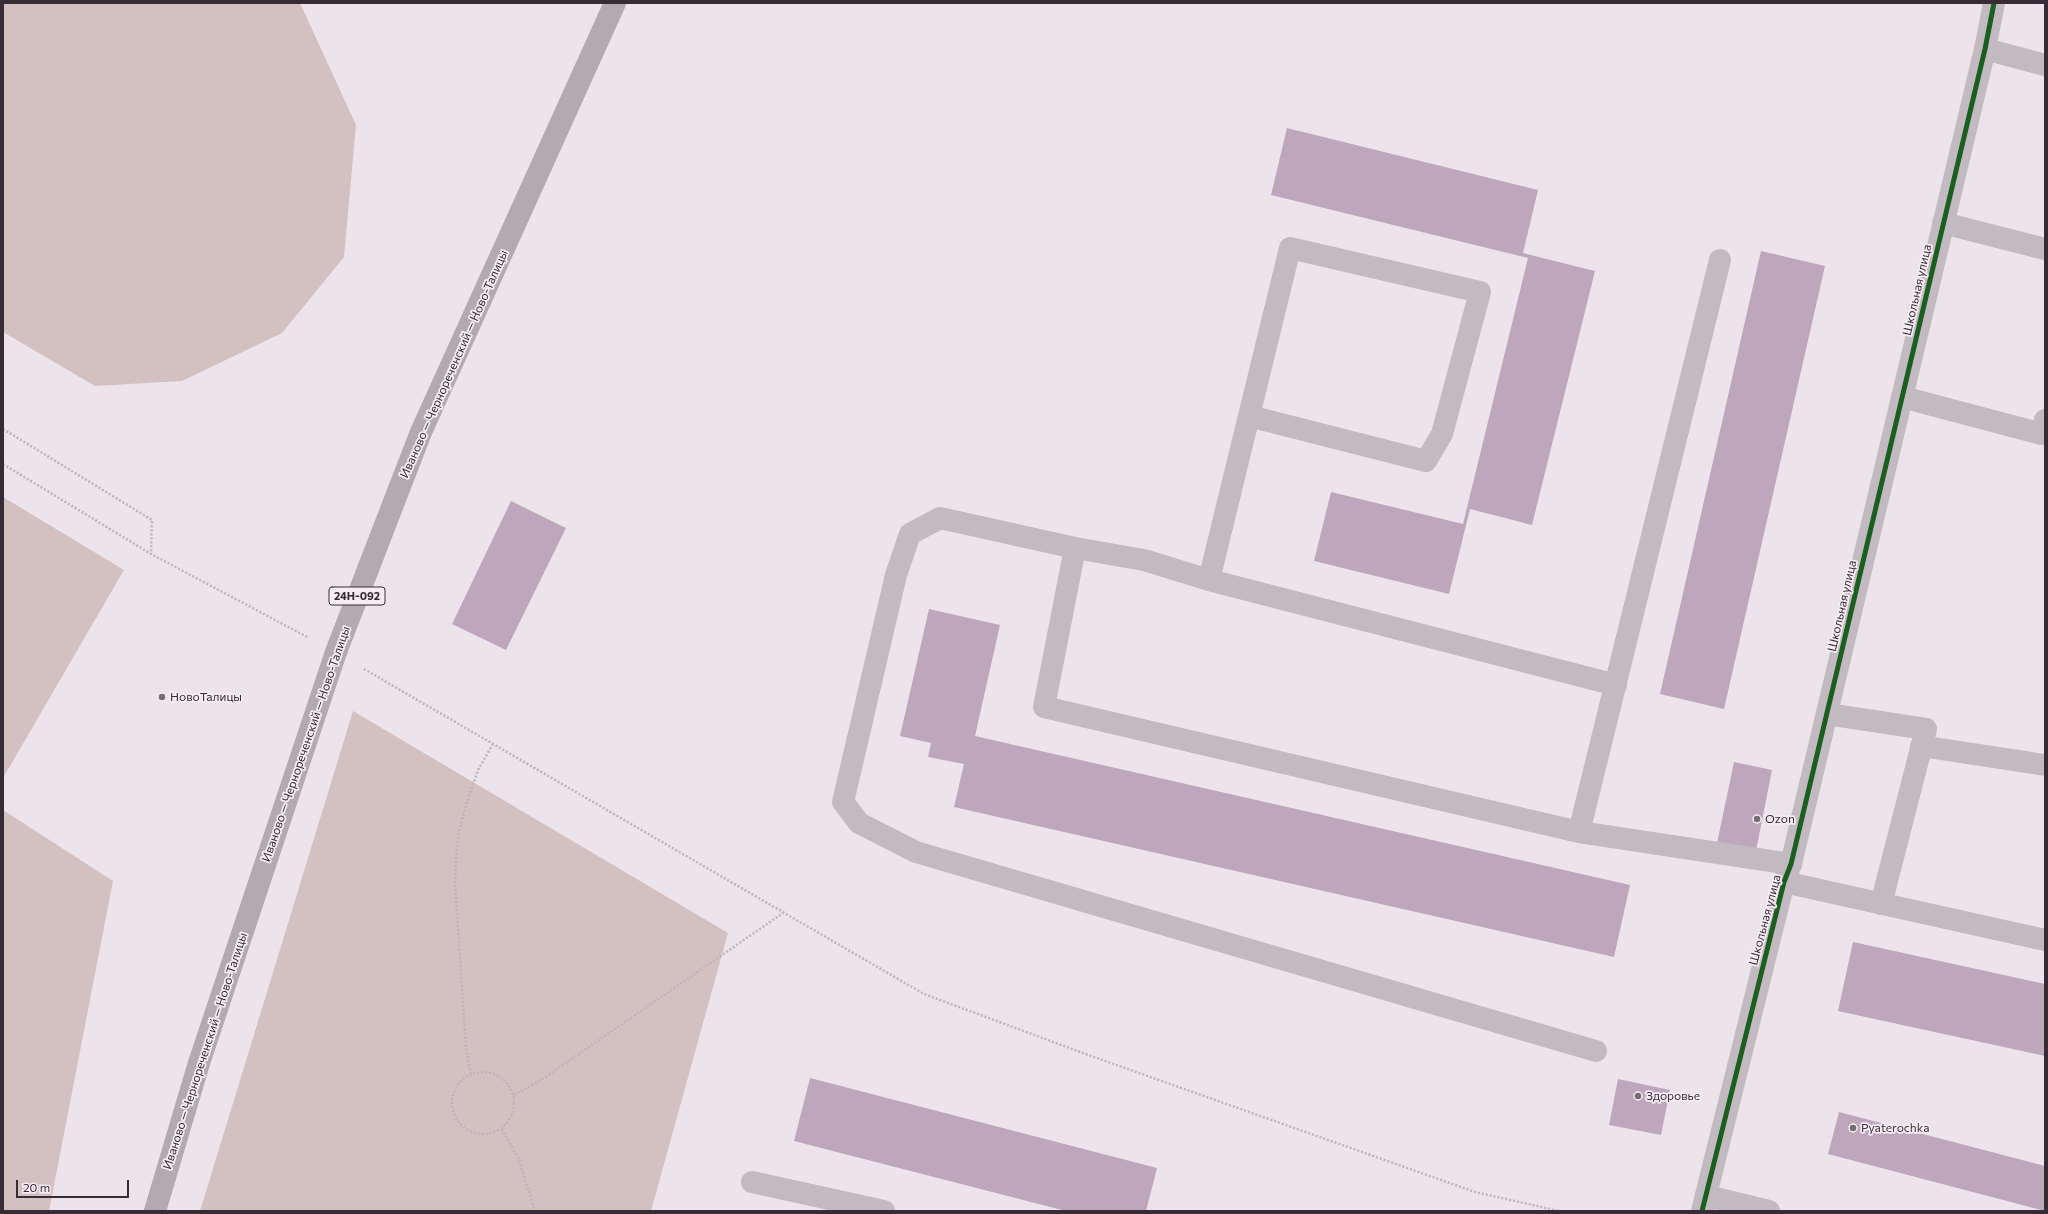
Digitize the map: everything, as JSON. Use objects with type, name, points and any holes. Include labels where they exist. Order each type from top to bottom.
[{"type":"main road","name":"Иваново — Чернореченский — Ново-Талицы","points":[[155,1211],[199,1063],[336,652],[421,432],[615,3]]},
{"type":"street","name":"Школьная улица","points":[[1704,1203],[1827,714],[1944,223],[1994,3]]},
{"type":"street","points":[[1985,48],[2045,66]]},
{"type":"street","points":[[1944,223],[2045,249]]},
{"type":"street","points":[[1209,580],[1249,416],[1290,248],[1480,292],[1442,434],[1426,461],[1249,416]]},
{"type":"street","points":[[1579,832],[1720,260]]},
{"type":"street","points":[[1902,397],[2042,434],[2045,420]]},
{"type":"street","points":[[1596,1051],[916,852],[859,823],[843,802],[896,575],[910,534],[940,518],[1075,548],[1144,560],[1209,580],[1616,685]]},
{"type":"street","points":[[1075,548],[1044,707],[1579,832],[1787,873],[1881,904],[2045,940]]},
{"type":"street","points":[[1827,714],[1926,728],[1881,904]]},
{"type":"street","points":[[1921,746],[2045,765]]},
{"type":"street","points":[[752,1182],[884,1211]]},
{"type":"street","points":[[1704,1203],[1769,1211]]},
{"type":"path","points":[[3,429],[152,520],[151,554]]},
{"type":"path","points":[[3,464],[151,554],[336,652],[783,914],[924,994],[1091,1056],[1476,1192],[1560,1211]]},
{"type":"path","points":[[471,1074],[466,1048],[455,883],[456,857],[459,831],[467,802],[478,770],[493,744]]},
{"type":"path","points":[[514,1095],[551,1074],[783,914]]},
{"type":"path","points":[[490,1072],[506,1081],[514,1095],[513,1114],[502,1129],[484,1135],[465,1129],[454,1115],[451,1104],[457,1085],[471,1074],[490,1072]]},
{"type":"path","points":[[502,1129],[520,1160],[535,1211]]},
{"type":"shaded area","points":[[3,3],[300,3],[356,125],[344,257],[282,333],[182,381],[95,386],[3,332]]},
{"type":"shaded area","points":[[3,497],[124,570],[3,778]]},
{"type":"shaded area","points":[[353,711],[728,933],[651,1211],[200,1211]]},
{"type":"shaded area","points":[[3,810],[113,881],[49,1211],[3,1211]]},
{"type":"building","points":[[1287,128],[1538,190],[1523,253],[1595,271],[1532,525],[1470,509],[1449,594],[1314,561],[1331,492],[1463,524],[1528,258],[1271,195]]},
{"type":"building","points":[[1761,251],[1825,266],[1724,709],[1660,694]]},
{"type":"building","points":[[511,501],[566,528],[506,650],[452,624]]},
{"type":"building","points":[[929,609],[1000,625],[975,736],[1630,885],[1614,957],[954,807],[964,764],[928,757],[931,743],[900,736]]},
{"type":"building","points":[[1734,762],[1772,770],[1755,856],[1716,848]]},
{"type":"building","points":[[1853,942],[2045,984],[2045,1056],[1838,1011]]},
{"type":"building","points":[[810,1078],[1157,1168],[1146,1211],[1066,1211],[794,1141]]},
{"type":"building","points":[[1618,1079],[1670,1090],[1661,1135],[1609,1125]]},
{"type":"building","points":[[1839,1112],[2045,1166],[2045,1211],[1828,1154]]},
{"type":"cycle path","points":[[1702,1211],[1784,882],[1791,864],[1985,49],[1994,3]]},
{"type":"place","name":"НовоТалицы","points":[[162,697]]},
{"type":"place","name":"Ozon","points":[[1757,819]]},
{"type":"place","name":"Здоровье","points":[[1638,1096]]},
{"type":"place","name":"Pyaterochka","points":[[1853,1128]]}]
